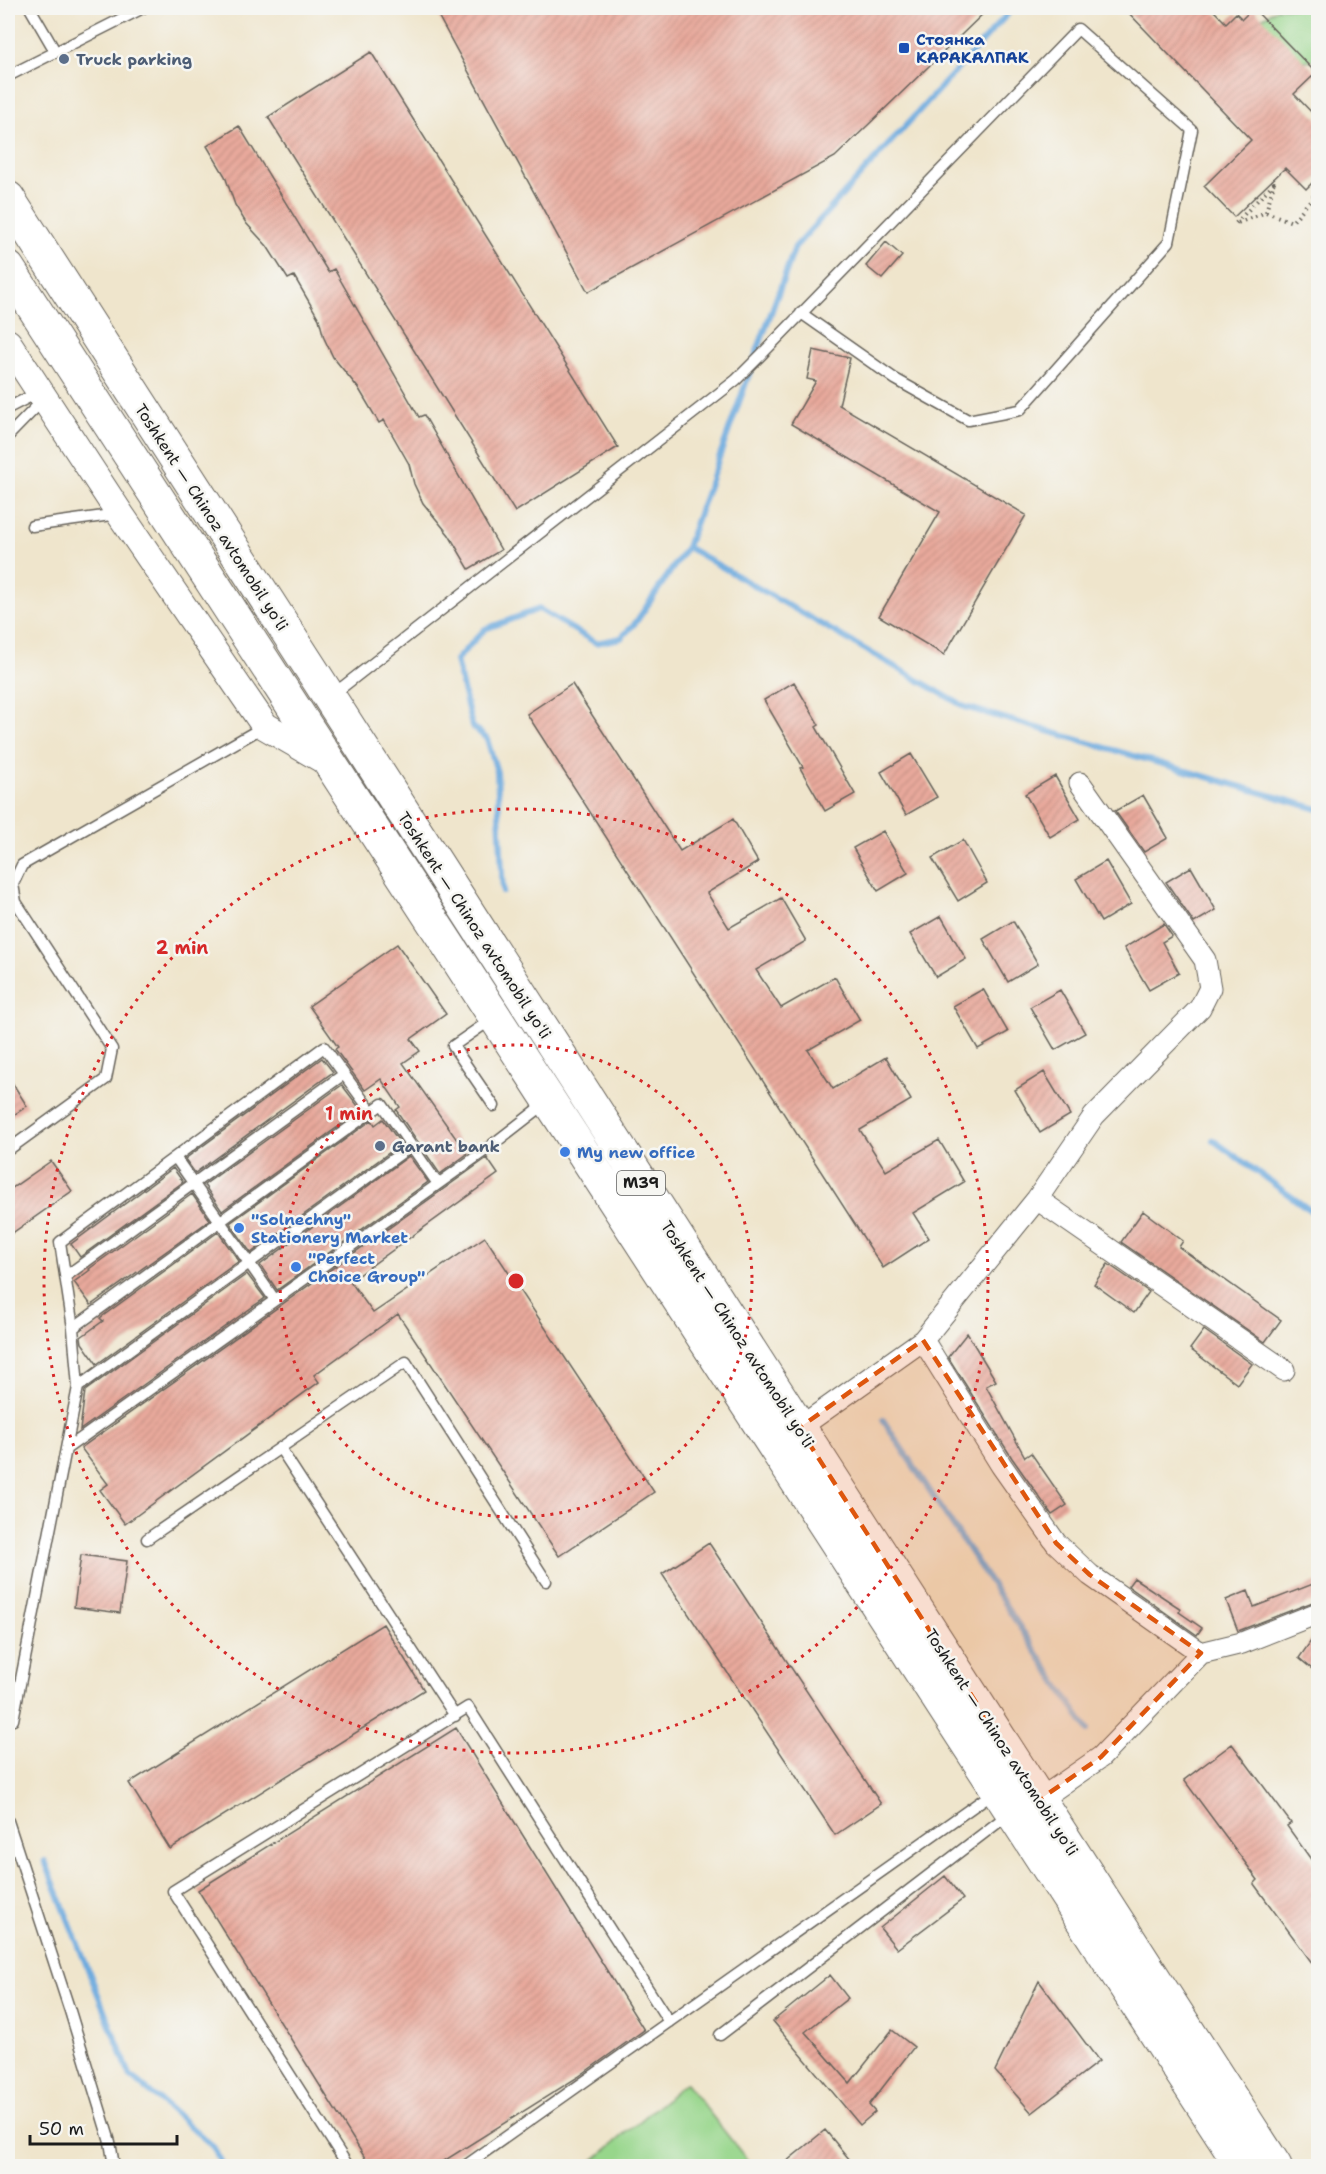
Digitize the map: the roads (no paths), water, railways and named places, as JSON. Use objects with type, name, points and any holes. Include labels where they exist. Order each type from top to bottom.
[{"type":"highway","name":"Toshkent — Chinoz avtomobil yoʻli","points":[[8,198],[799,1428],[1016,1800],[1242,2166]]},
{"type":"highway","name":"Toshkent — Chinoz avtomobil yoʻli","points":[[8,268],[549,1101],[1016,1800],[1275,2166]]},
{"type":"highway","points":[[50,335],[93,332]]},
{"type":"street","points":[[9,345],[50,335]]},
{"type":"street","name":"M39","points":[[9,345],[120,514],[265,726],[329,763]]},
{"type":"street","points":[[799,1428],[923,1340],[1037,1199],[1094,1116],[1200,1008],[1210,988],[1205,960],[1080,783]]},
{"type":"street","points":[[1037,1199],[1284,1370]]},
{"type":"street","points":[[923,1340],[1001,1465],[1056,1543],[1090,1575],[1202,1653]]},
{"type":"street","points":[[1016,1800],[1101,1757],[1202,1653],[1242,1643],[1318,1612]]},
{"type":"lane","points":[[30,8],[55,51]]},
{"type":"lane","points":[[8,76],[143,8]]},
{"type":"lane","points":[[329,698],[736,380],[761,355],[801,313],[1078,29],[1192,130],[1169,242],[1020,410],[968,420],[895,379],[801,313]]},
{"type":"lane","points":[[8,408],[42,395]]},
{"type":"lane","points":[[8,436],[42,395]]},
{"type":"lane","points":[[32,526],[120,514]]},
{"type":"lane","points":[[8,1150],[106,1079],[112,1049],[16,902],[13,884],[22,865],[265,726]]},
{"type":"lane","points":[[494,1106],[453,1046],[495,1018]]},
{"type":"lane","points":[[13,1720],[78,1387],[73,1328],[60,1242],[324,1047],[371,1111]]},
{"type":"lane","points":[[66,1276],[344,1074]]},
{"type":"lane","points":[[66,1449],[438,1184],[549,1101]]},
{"type":"lane","points":[[73,1328],[382,1104],[438,1184]]},
{"type":"lane","points":[[78,1387],[411,1146]]},
{"type":"lane","points":[[175,1157],[276,1300]]},
{"type":"lane","points":[[147,1539],[406,1362],[546,1581]]},
{"type":"lane","points":[[280,1448],[455,1716]]},
{"type":"lane","points":[[348,2166],[173,1891],[468,1707],[669,2022]]},
{"type":"lane","points":[[465,2166],[669,2022],[1016,1800]]},
{"type":"lane","points":[[720,2036],[1016,1800]]},
{"type":"lane","points":[[8,1821],[74,2022],[110,2142],[114,2166]]},
{"type":"waterway","points":[[755,357],[795,247],[1013,8]]},
{"type":"waterway","points":[[503,892],[497,772],[487,739],[472,726],[456,660],[485,629],[539,609],[596,643],[621,638],[636,622],[687,547],[751,369]]},
{"type":"waterway","points":[[687,547],[965,707],[1318,809]]},
{"type":"waterway","points":[[1213,1140],[1318,1216]]},
{"type":"waterway","points":[[883,1420],[1088,1730]]},
{"type":"waterway","points":[[45,1861],[130,2075],[213,2146],[222,2166]]},
{"type":"place","name":"Стоянка КАРАКАЛПАК","points":[[904,48]]},
{"type":"place","name":"Truck parking","points":[[64,59]]},
{"type":"place","name":"Garant bank","points":[[380,1146]]},
{"type":"place","name":"My new office","points":[[565,1152]]},
{"type":"place","name":"\"Solnechny\" Stationery Market","points":[[239,1228]]},
{"type":"place","name":"\"Perfect Choice Group\"","points":[[296,1267]]}]
